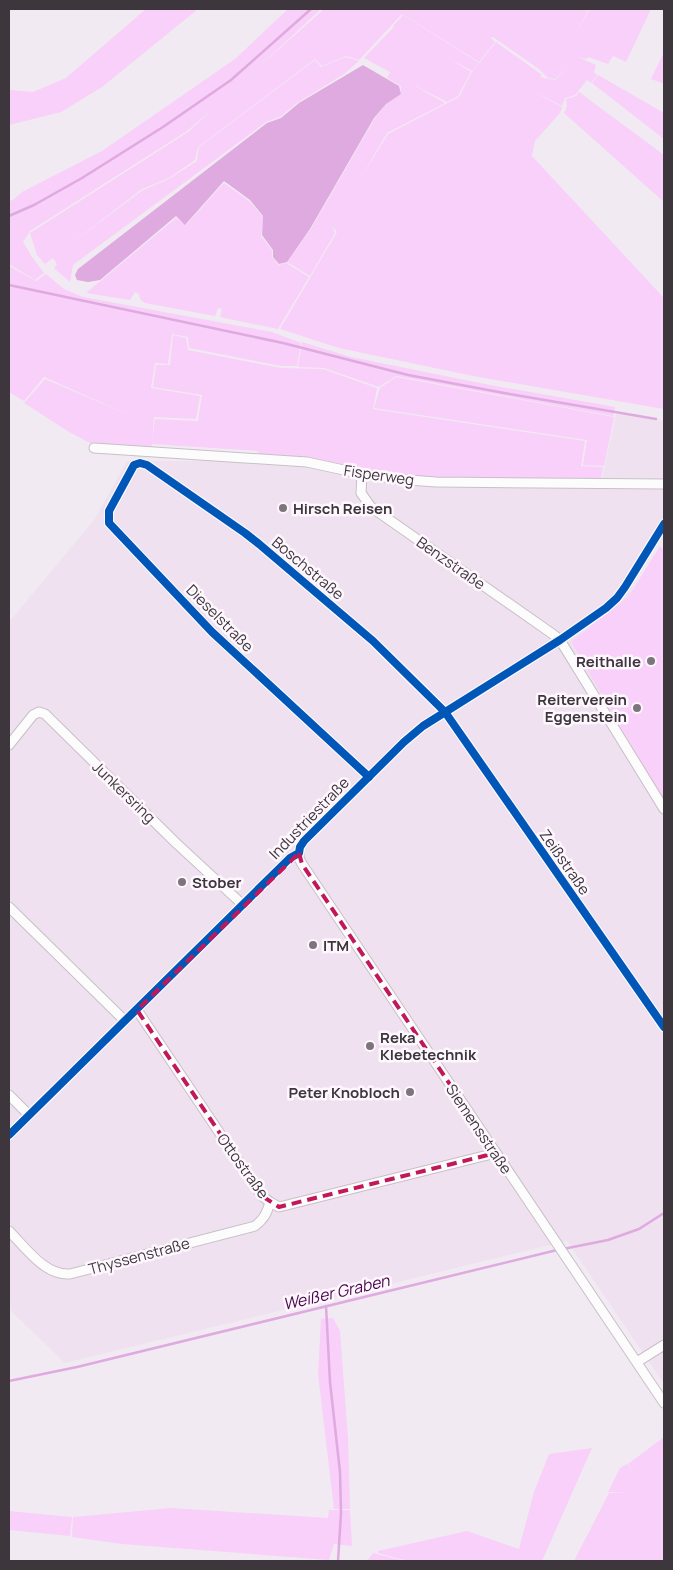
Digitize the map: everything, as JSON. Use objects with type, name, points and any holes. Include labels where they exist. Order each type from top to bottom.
[{"type":"street","name":"Fisperweg","points":[[94,448],[307,462],[362,474],[436,482],[664,484]]},
{"type":"street","name":"Boschstraße","points":[[140,463],[147,465],[259,544],[373,641],[445,712]]},
{"type":"street","name":"Dieselstraße","points":[[140,463],[134,465],[109,511],[109,523],[212,632],[369,777]]},
{"type":"street","name":"Benzstraße","points":[[362,474],[361,493],[371,507],[560,640]]},
{"type":"street","name":"Industriestraße","points":[[9,1135],[242,904],[290,858],[299,853],[304,841],[410,736],[560,640],[606,608],[617,598],[664,524]]},
{"type":"street","points":[[560,640],[664,809]]},
{"type":"street","name":"Junkersring","points":[[9,745],[33,715],[38,712],[45,714],[176,843],[242,904]]},
{"type":"street","name":"Zeißstraße","points":[[445,712],[664,1027]]},
{"type":"street","name":"Siemensstraße","points":[[299,853],[302,864],[664,1402]]},
{"type":"street","points":[[9,907],[125,1021]]},
{"type":"street","name":"Ottostraße","points":[[137,1010],[262,1196],[279,1207],[496,1153]]},
{"type":"street","points":[[9,1095],[29,1115]]},
{"type":"street","name":"Thyssenstraße","points":[[9,1231],[45,1267],[61,1275],[255,1226],[266,1215],[270,1202]]},
{"type":"street","points":[[637,1362],[664,1345]]},
{"type":"highlighted area","points":[[299,853],[302,864],[496,1153],[279,1207],[262,1196],[137,1010]]},
{"type":"shaded area","points":[[146,9],[198,9],[102,87],[61,112],[9,125],[9,90],[33,92],[66,78]]},
{"type":"shaded area","points":[[288,9],[321,9],[259,67],[324,9],[589,9],[573,38],[590,9],[651,9],[626,62],[613,56],[608,64],[588,57],[587,59],[578,57],[596,65],[594,72],[597,75],[591,83],[587,80],[575,95],[565,98],[562,106],[526,88],[562,107],[560,113],[535,141],[532,156],[664,298],[664,409],[473,376],[339,348],[280,329],[337,232],[332,226],[335,233],[310,276],[287,262],[311,229],[375,118],[386,104],[401,94],[401,86],[387,78],[390,72],[364,58],[403,15],[479,63],[472,71],[448,58],[471,72],[458,96],[447,102],[410,83],[445,103],[387,133],[360,179],[388,134],[459,97],[472,72],[496,42],[542,75],[540,77],[555,80],[570,65],[555,79],[548,78],[539,69],[493,37],[491,38],[481,29],[495,42],[479,62],[402,14],[359,60],[346,56],[322,66],[315,59],[198,147],[195,160],[169,178],[142,189],[64,249],[143,190],[169,179],[197,161],[199,147],[315,60],[321,67],[346,57],[359,61],[344,74],[297,103],[280,117],[266,122],[73,265],[70,282],[54,268],[57,264],[53,258],[45,264],[37,255],[30,233],[188,132],[214,108],[187,131],[30,231],[23,242],[44,273],[35,280],[9,264],[9,201],[22,192],[102,151],[235,59]]},
{"type":"shaded area","points":[[664,52],[664,84],[651,79]]},
{"type":"shaded area","points":[[363,65],[399,86],[401,94],[386,104],[374,118],[310,229],[287,262],[279,264],[273,257],[273,250],[262,235],[263,216],[250,200],[224,181],[185,225],[176,216],[100,280],[88,282],[77,280],[75,275],[78,269],[267,123],[281,118],[299,103]]},
{"type":"shaded area","points":[[598,75],[664,113],[664,139],[592,83]]},
{"type":"shaded area","points":[[579,92],[664,155],[664,202],[564,113],[567,106],[566,99],[576,96]]},
{"type":"shaded area","points":[[224,183],[249,201],[263,217],[261,236],[272,250],[272,257],[279,265],[286,263],[309,277],[278,329],[220,317],[222,309],[218,308],[215,316],[145,303],[140,299],[139,294],[135,292],[130,300],[86,293],[176,218],[186,225]]},
{"type":"shaded area","points":[[9,266],[36,281],[46,274],[64,289],[83,297],[272,332],[301,343],[297,366],[281,366],[189,348],[188,337],[172,334],[168,364],[155,363],[151,388],[200,396],[196,419],[154,417],[152,442],[155,419],[198,421],[202,395],[153,387],[156,365],[170,365],[173,335],[186,338],[188,350],[281,368],[323,369],[377,388],[373,409],[585,441],[581,466],[603,467],[601,479],[435,478],[382,473],[292,456],[259,455],[258,451],[152,444],[151,448],[94,445],[69,432],[24,403],[45,379],[141,420],[44,377],[24,401],[9,392]]},
{"type":"shaded area","points":[[302,342],[351,357],[485,384],[615,407],[613,416],[396,376],[379,387],[324,368],[298,367]]},
{"type":"shaded area","points":[[396,377],[614,417],[604,466],[583,465],[587,440],[374,408],[380,388]]},
{"type":"shaded area","points":[[616,414],[664,421],[664,524],[628,597],[571,642],[664,799],[664,1384],[567,1241],[65,1363],[9,1309],[9,622],[94,520],[127,461],[224,461],[287,465],[310,467],[374,482],[446,488],[600,488]]},
{"type":"shaded area","name":"Reiterverein Eggenstein","points":[[660,546],[664,550],[664,799],[571,642],[628,597]]},
{"type":"shaded area","points":[[333,1318],[340,1331],[348,1439],[350,1509],[334,1509],[318,1374],[321,1319]]},
{"type":"shaded area","points":[[664,1437],[664,1561],[574,1561],[609,1493],[631,1493],[608,1492],[620,1468],[627,1464],[635,1474],[628,1464]]},
{"type":"shaded area","points":[[592,1448],[542,1561],[408,1561],[378,1553],[378,1551],[467,1531],[519,1549],[534,1492],[549,1454]]},
{"type":"shaded area","points":[[171,1508],[328,1518],[329,1510],[350,1510],[352,1546],[334,1544],[329,1560],[122,1544],[72,1537],[73,1517]]},
{"type":"shaded area","points":[[9,1511],[72,1517],[70,1536],[9,1530]]},
{"type":"shaded area","points":[[373,1553],[405,1561],[351,1561],[368,1560]]},
{"type":"waterway","points":[[9,216],[34,205],[82,178],[163,127],[231,80],[311,9]]},
{"type":"waterway","points":[[9,285],[283,343],[408,375],[656,419]]},
{"type":"waterway","name":"Weißer Graben","points":[[9,1381],[77,1367],[553,1251],[608,1240],[639,1229],[664,1213]]},
{"type":"waterway","points":[[326,1306],[330,1382],[340,1472],[341,1513],[338,1561]]},
{"type":"cycle path","points":[[369,777],[212,632],[109,523],[109,511],[134,465],[140,463],[147,465],[259,544],[373,641],[445,712],[664,1027]]},
{"type":"cycle path","points":[[9,1135],[290,858],[299,853],[304,841],[404,742],[423,726],[560,640],[606,608],[617,598],[664,524]]},
{"type":"place","name":"Hirsch Reisen","points":[[283,508]]},
{"type":"place","name":"Reithalle","points":[[651,661]]},
{"type":"place","name":"Reiterverein Eggenstein","points":[[637,708]]},
{"type":"place","name":"Stober","points":[[182,882]]},
{"type":"place","name":"ITM","points":[[313,945]]},
{"type":"place","name":"Reka Klebetechnik","points":[[370,1046]]},
{"type":"place","name":"Peter Knobloch","points":[[410,1092]]}]
